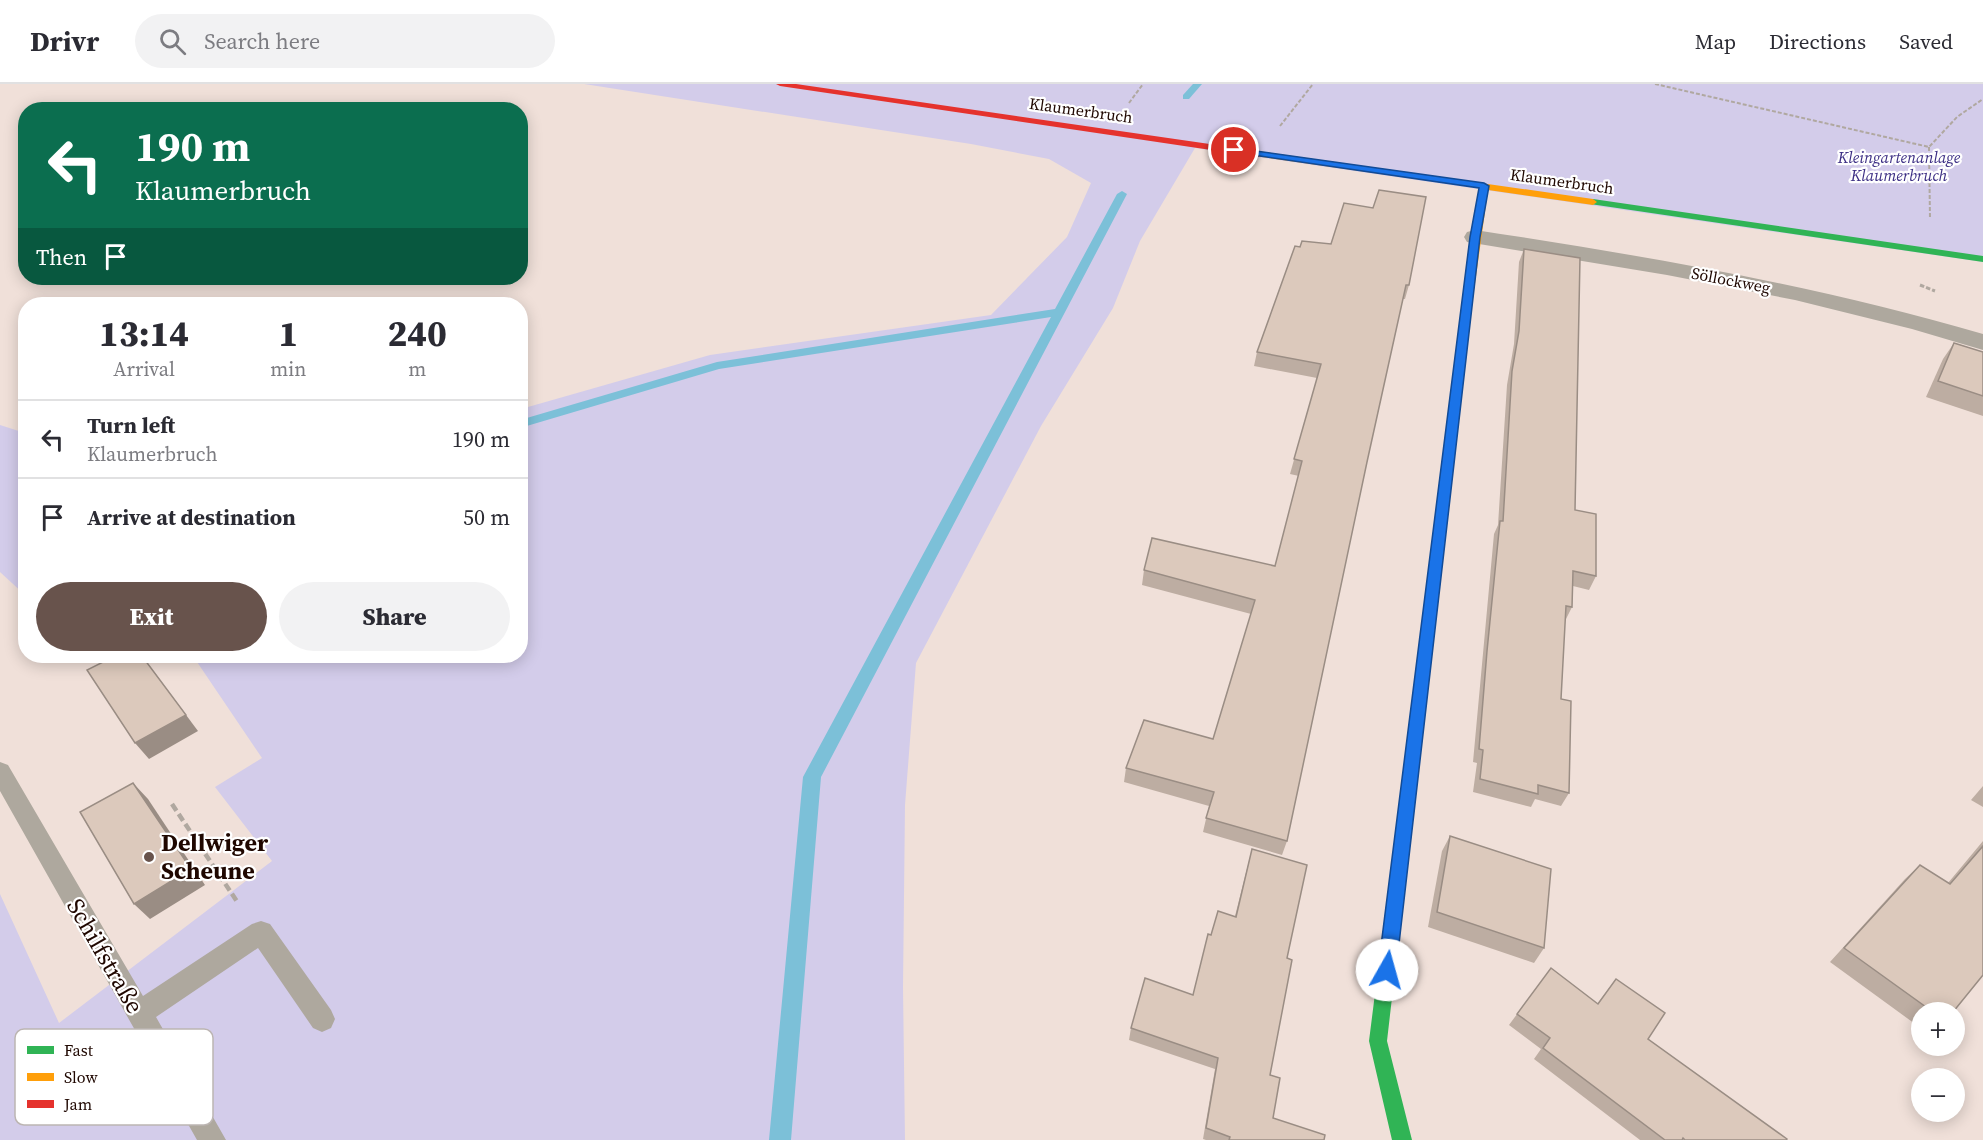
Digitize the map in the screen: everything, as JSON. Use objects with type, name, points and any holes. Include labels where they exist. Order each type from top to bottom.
[{"type":"street","name":"Klaumerbruch","points":[[780,84],[1983,259]]},
{"type":"street","points":[[1402,1140],[1378,1041],[1475,237],[1484,186]]},
{"type":"street","name":"Söllockweg","points":[[1475,237],[1695,272],[1823,298],[1983,342]]},
{"type":"lane","name":"Schilfstraße","points":[[0,771],[148,1029]]},
{"type":"lane","points":[[139,1013],[261,932],[322,1019]]},
{"type":"lane","name":"Schilfstraße","points":[[203,1125],[212,1140]]},
{"type":"path","points":[[1257,154],[1313,84]]},
{"type":"path","points":[[1655,84],[1929,147]]},
{"type":"path","points":[[1940,252],[1932,227],[1928,202],[1929,147],[1957,117],[1983,99]]},
{"type":"path","points":[[172,804],[239,904],[261,932]]},
{"type":"green space","name":"Kleingartenanlage Klaumerbruch","points":[[584,84],[1983,84],[1983,262],[1195,148],[1140,241],[1113,308],[1041,426],[916,663],[905,805],[903,987],[905,1140],[0,1140],[0,894],[59,1023],[272,861],[215,787],[262,758],[198,663],[528,663],[528,407],[710,355],[991,315],[1067,237],[1091,183],[1049,159],[971,144]]},
{"type":"green space","points":[[0,425],[18,431],[18,589],[0,572]]},
{"type":"building","points":[[1379,190],[1426,197],[1409,285],[1406,285],[1367,462],[1287,841],[1206,818],[1214,792],[1126,768],[1144,720],[1213,739],[1255,600],[1144,570],[1152,538],[1275,566],[1302,461],[1294,459],[1321,364],[1257,352],[1295,246],[1300,247],[1302,241],[1331,244],[1344,203],[1373,208]]},
{"type":"building","points":[[1524,249],[1580,258],[1575,510],[1596,514],[1596,576],[1573,571],[1572,607],[1566,606],[1561,699],[1571,701],[1569,793],[1538,785],[1538,794],[1480,779],[1483,750],[1479,749],[1487,651],[1500,521],[1503,521],[1512,371],[1519,331]]},
{"type":"building","points":[[1954,343],[1983,352],[1983,396],[1938,381]]},
{"type":"building","points":[[101,663],[147,663],[186,715],[135,743],[87,670]]},
{"type":"building","name":"Dellwiger Scheune","points":[[133,783],[191,869],[134,904],[80,812]]},
{"type":"building","points":[[1450,836],[1551,869],[1544,948],[1437,912]]},
{"type":"building","points":[[1983,846],[1983,975],[1961,1002],[1919,1002],[1844,948],[1920,865],[1950,884]]},
{"type":"building","points":[[1252,849],[1307,865],[1287,958],[1292,960],[1270,1075],[1280,1078],[1273,1118],[1325,1135],[1324,1140],[1229,1140],[1230,1137],[1206,1128],[1218,1058],[1131,1028],[1145,978],[1193,995],[1208,934],[1211,935],[1218,911],[1236,917]]},
{"type":"building","points":[[1551,968],[1598,1004],[1616,979],[1665,1013],[1648,1039],[1787,1139],[1685,1140],[1683,1138],[1682,1140],[1665,1140],[1543,1048],[1550,1038],[1517,1014]]},
{"type":"waterway","points":[[1186,97],[1198,84]]},
{"type":"waterway","points":[[780,1140],[812,777],[1122,194]]},
{"type":"waterway","points":[[528,422],[717,366],[1059,312]]},
{"type":"traffic: fast","points":[[1593,202],[1983,259]]},
{"type":"traffic: fast","points":[[1402,1140],[1378,1041],[1422,677]]},
{"type":"traffic: slow","points":[[1258,154],[1593,202]]},
{"type":"traffic: slow","points":[[1463,334],[1484,186]]},
{"type":"traffic: jam","points":[[780,84],[1258,154]]},
{"type":"traffic: jam","points":[[1422,677],[1463,334]]},
{"type":"place","name":"Dellwiger Scheune","points":[[149,857]]},
{"type":"route","points":[[1234,150],[1484,186],[1475,237],[1387,970]]}]
